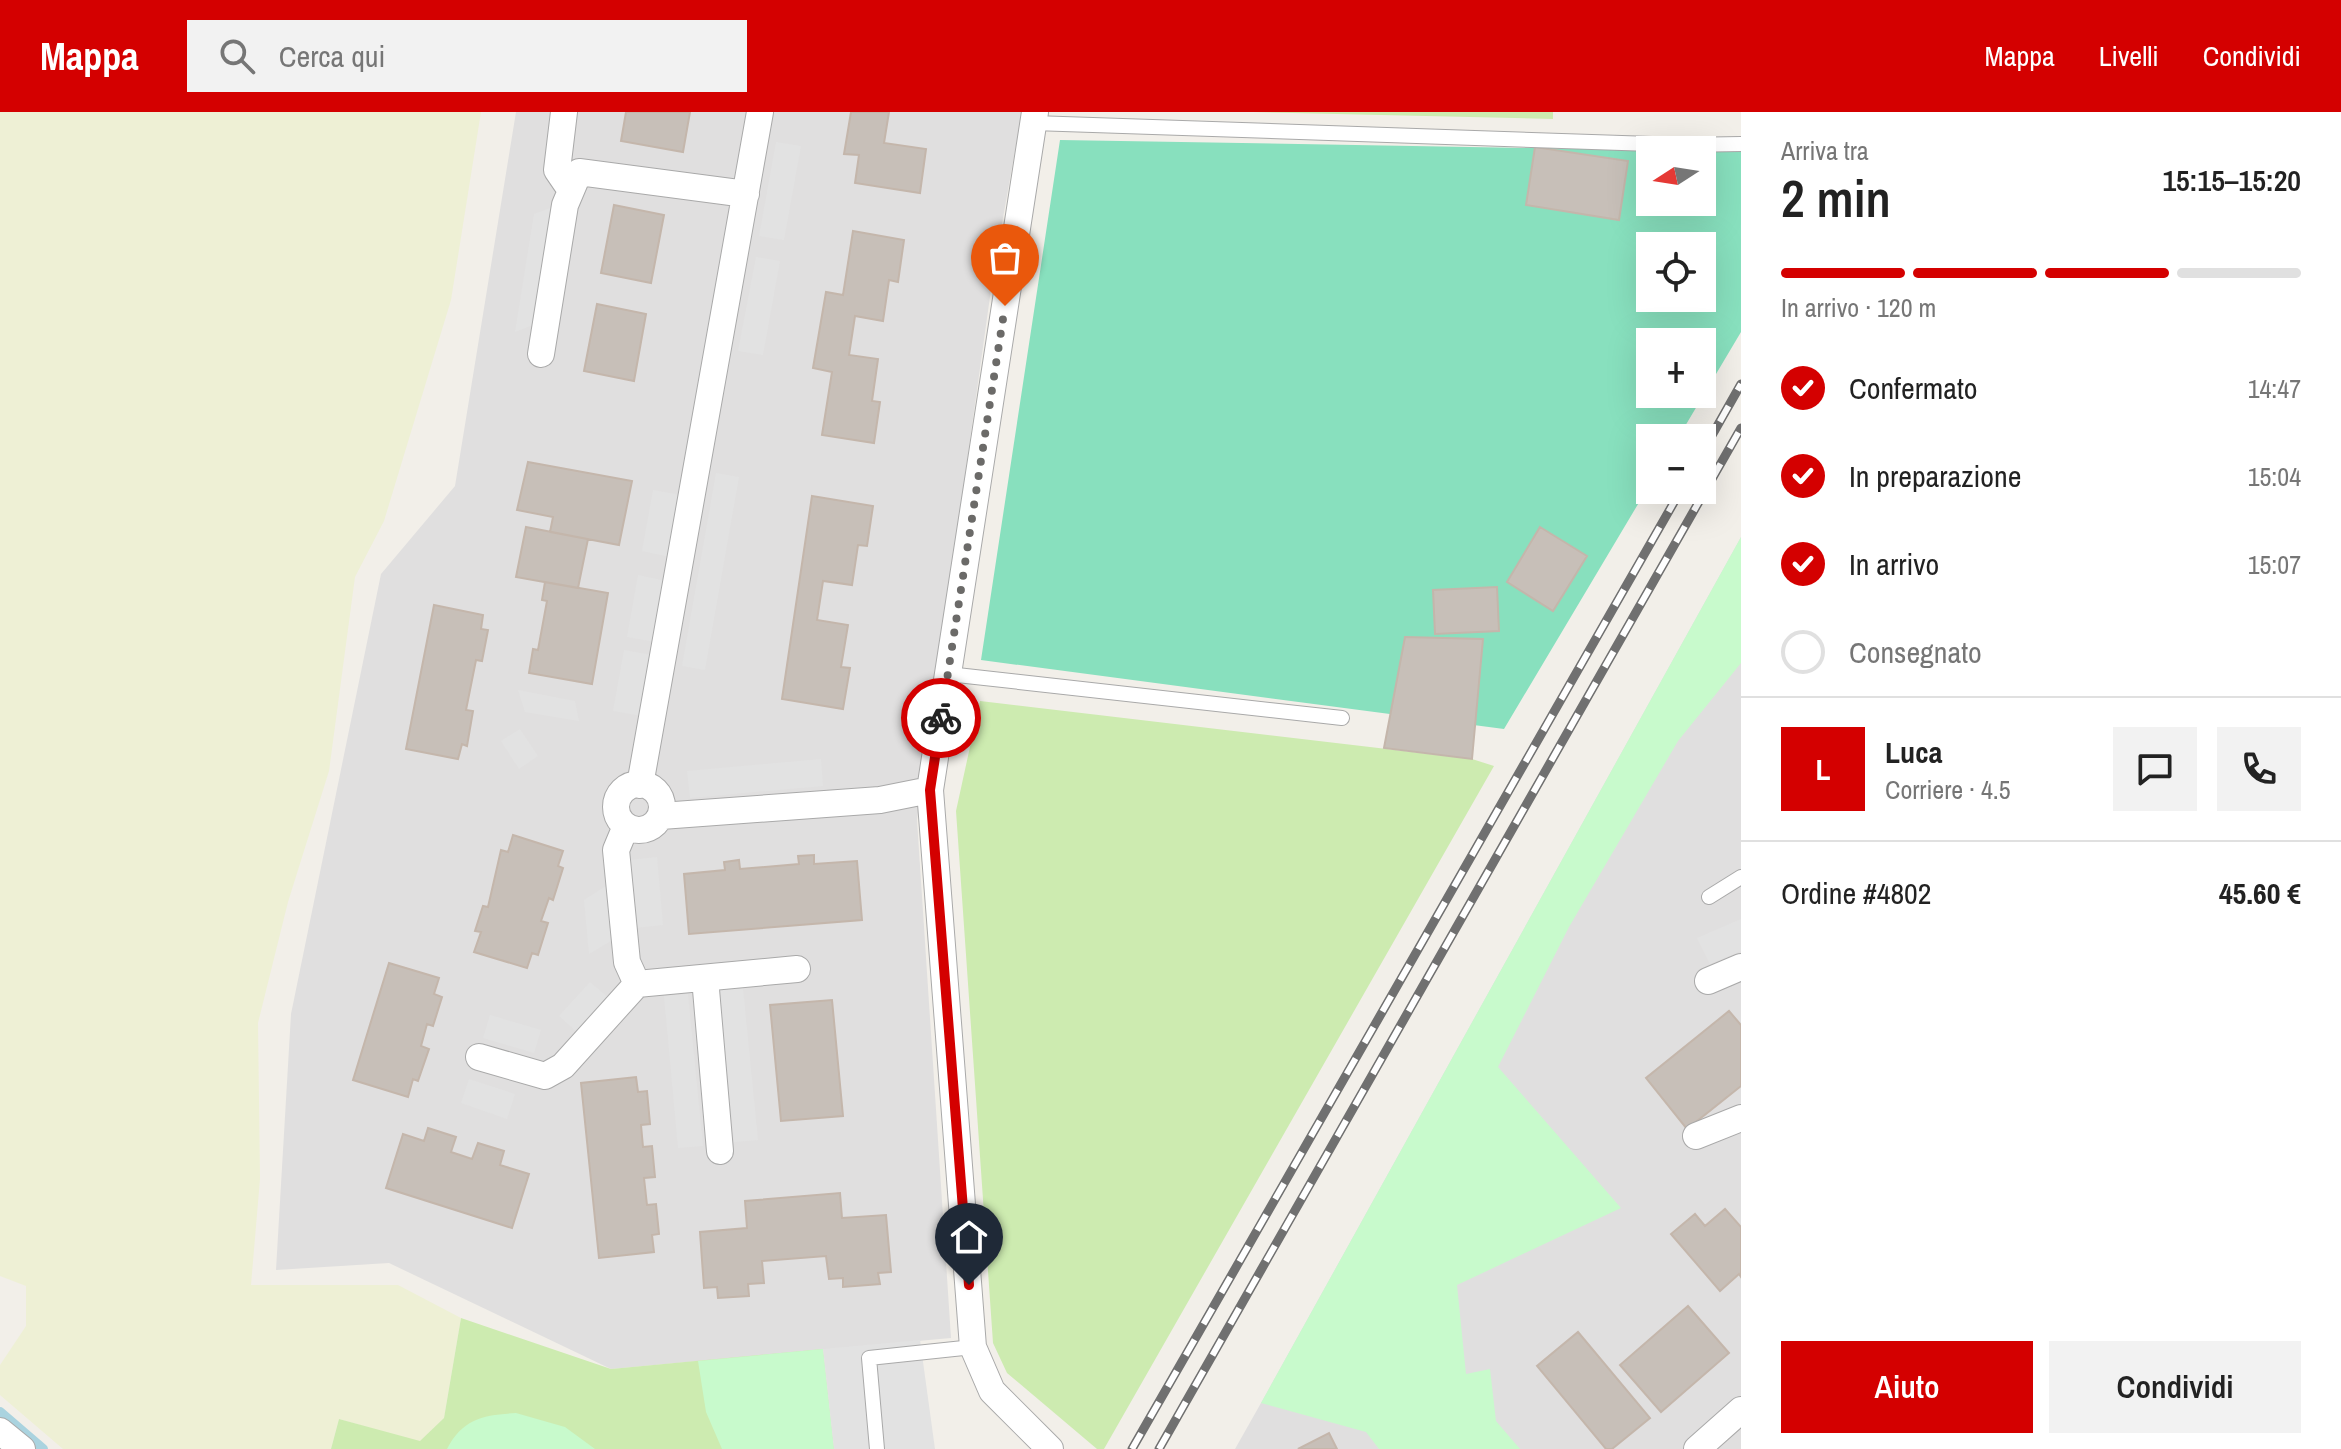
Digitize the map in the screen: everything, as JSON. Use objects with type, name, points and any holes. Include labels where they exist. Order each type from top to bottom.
[{"type":"street","points":[[564,112],[557,170],[570,189]]},
{"type":"street","points":[[640,785],[760,112]]},
{"type":"street","points":[[1034,117],[930,790],[973,1347],[992,1391],[1050,1449]]},
{"type":"street","points":[[541,354],[570,189],[579,172],[746,194]]},
{"type":"street","points":[[661,816],[658,795],[640,785],[626,789],[618,800],[618,815],[626,826],[646,829],[661,816],[880,800],[930,790]]},
{"type":"street","points":[[626,826],[616,850],[627,962],[637,984]]},
{"type":"street","points":[[1708,981],[1741,967]]},
{"type":"street","points":[[479,1057],[545,1076],[563,1066],[637,984],[797,969]]},
{"type":"street","points":[[705,978],[720,1151]]},
{"type":"street","points":[[1696,1136],[1741,1118]]},
{"type":"street","points":[[1697,1449],[1741,1410]]},
{"type":"street","points":[[0,1431],[22,1449]]},
{"type":"lane","points":[[1034,117],[1682,145],[1741,144]]},
{"type":"lane","points":[[948,674],[1342,718]]},
{"type":"lane","points":[[1709,897],[1741,877]]},
{"type":"lane","points":[[877,1449],[869,1358],[973,1347]]},
{"type":"shaded area","points":[[516,112],[1022,112],[994,268],[917,820],[951,1338],[611,1369],[389,1263],[276,1270],[291,1014],[381,574],[455,486]]},
{"type":"shaded area","points":[[776,142],[801,146],[784,240],[759,236]]},
{"type":"shaded area","points":[[559,205],[538,323],[515,332],[534,214]]},
{"type":"shaded area","points":[[756,257],[780,261],[763,355],[738,351]]},
{"type":"shaded area","points":[[716,473],[739,477],[705,670],[682,666]]},
{"type":"shaded area","points":[[653,490],[681,495],[670,557],[642,551]]},
{"type":"shaded area","points":[[1741,537],[1741,1449],[1235,1449],[1261,1403]]},
{"type":"shaded area","points":[[638,575],[666,581],[655,642],[627,637]]},
{"type":"shaded area","points":[[624,650],[652,655],[642,716],[613,711]]},
{"type":"shaded area","points":[[518,690],[575,701],[579,721],[525,712]]},
{"type":"shaded area","points":[[520,729],[538,756],[519,769],[501,741]]},
{"type":"shaded area","points":[[821,759],[823,786],[690,798],[687,771]]},
{"type":"shaded area","points":[[657,857],[663,925],[635,928],[629,860]]},
{"type":"shaded area","points":[[606,886],[611,941],[589,954],[584,900]]},
{"type":"shaded area","points":[[1741,919],[1741,951],[1710,964],[1697,938]]},
{"type":"shaded area","points":[[590,982],[610,999],[578,1033],[559,1016]]},
{"type":"shaded area","points":[[743,988],[758,1140],[734,1142],[719,990]]},
{"type":"shaded area","points":[[688,994],[703,1146],[678,1148],[664,996]]},
{"type":"shaded area","points":[[490,1015],[541,1030],[534,1053],[483,1038]]},
{"type":"shaded area","points":[[469,1079],[515,1094],[507,1119],[461,1103]]},
{"type":"shaded area","points":[[920,1340],[935,1449],[834,1449],[823,1349]]},
{"type":"green space","points":[[0,112],[481,112],[451,300],[384,521],[355,577],[329,771],[288,902],[258,1023],[260,1179],[251,1285],[398,1285],[461,1318],[444,1418],[420,1442],[339,1419],[331,1449],[63,1449],[0,1395],[0,1365],[26,1326],[26,1286],[0,1276]]},
{"type":"green space","points":[[1253,112],[1553,112],[1553,119]]},
{"type":"green space","points":[[1060,140],[1636,150],[1636,216],[1716,216],[1716,151],[1741,152],[1741,332],[1716,374],[1716,328],[1636,328],[1636,408],[1696,408],[1686,424],[1636,424],[1638,504],[1504,729],[981,660]]},
{"type":"green space","points":[[1741,537],[1741,663],[1678,741],[1569,927],[1498,1067],[1621,1208],[1457,1285],[1466,1374],[1490,1369],[1496,1421],[1520,1449],[1379,1449],[1366,1432],[1261,1403]]},
{"type":"green space","points":[[980,701],[1472,759],[1494,766],[1104,1449],[1097,1449],[1007,1373],[993,1343],[956,811]]},
{"type":"green space","points":[[461,1318],[611,1369],[823,1349],[834,1449],[331,1449],[339,1419],[420,1441],[444,1418]]},
{"type":"green space","points":[[823,1349],[834,1449],[722,1449],[706,1412],[698,1361]]},
{"type":"green space","points":[[516,1413],[565,1427],[595,1449],[447,1449],[460,1431],[476,1420]]},
{"type":"building","points":[[626,112],[690,112],[683,152],[621,141]]},
{"type":"building","points":[[851,112],[889,112],[884,143],[926,149],[920,193],[855,183],[859,155],[844,154]]},
{"type":"building","points":[[1535,147],[1628,161],[1619,220],[1526,205]]},
{"type":"building","points":[[614,205],[664,215],[651,283],[601,273]]},
{"type":"building","points":[[853,231],[904,240],[898,282],[889,280],[883,321],[855,316],[849,355],[878,359],[872,401],[880,402],[874,443],[822,435],[832,372],[813,368],[826,292],[843,295]]},
{"type":"building","points":[[597,304],[646,314],[634,381],[584,371]]},
{"type":"building","points":[[528,462],[632,481],[619,545],[550,532],[553,517],[517,510]]},
{"type":"building","points":[[812,496],[873,506],[867,546],[858,545],[852,585],[823,581],[817,620],[848,625],[841,667],[850,668],[843,709],[782,699]]},
{"type":"building","points":[[526,527],[588,539],[578,588],[516,577]]},
{"type":"building","points":[[1540,527],[1587,556],[1553,611],[1507,582]]},
{"type":"building","points":[[545,582],[608,593],[592,684],[529,673],[533,649],[538,650],[547,601],[542,600]]},
{"type":"building","points":[[1497,587],[1499,631],[1435,634],[1433,590]]},
{"type":"building","points":[[434,605],[483,615],[481,629],[488,630],[482,661],[476,660],[466,710],[473,711],[467,746],[462,744],[458,759],[406,749]]},
{"type":"building","points":[[1405,637],[1483,639],[1472,759],[1384,748]]},
{"type":"building","points":[[513,835],[563,851],[558,866],[563,868],[553,900],[549,898],[541,921],[548,923],[538,955],[532,953],[527,968],[474,952],[481,932],[475,931],[483,906],[488,907],[501,850],[508,852]]},
{"type":"building","points":[[814,855],[814,864],[857,861],[862,920],[689,934],[684,874],[725,870],[724,862],[739,860],[740,869],[799,864],[798,856]]},
{"type":"building","points":[[389,963],[439,978],[434,994],[442,997],[433,1026],[427,1024],[421,1046],[429,1049],[418,1081],[413,1079],[408,1097],[353,1080]]},
{"type":"building","points":[[832,1000],[843,1116],[781,1121],[770,1005]]},
{"type":"building","points":[[1729,1011],[1741,1025],[1741,1086],[1687,1129],[1646,1078]]},
{"type":"building","points":[[636,1077],[638,1092],[647,1091],[650,1124],[641,1125],[643,1147],[652,1146],[655,1177],[644,1178],[647,1205],[656,1204],[659,1234],[652,1235],[654,1252],[599,1258],[581,1083]]},
{"type":"building","points":[[428,1128],[456,1137],[451,1152],[472,1159],[478,1143],[504,1151],[500,1165],[529,1174],[512,1228],[386,1188],[403,1134],[424,1141]]},
{"type":"building","points":[[840,1193],[842,1218],[886,1215],[891,1272],[878,1273],[880,1284],[843,1287],[843,1278],[829,1279],[826,1256],[762,1261],[764,1283],[748,1284],[749,1296],[718,1298],[717,1287],[704,1288],[700,1232],[747,1228],[745,1201]]},
{"type":"building","points":[[1725,1209],[1741,1227],[1741,1277],[1739,1274],[1720,1291],[1671,1234],[1695,1214],[1705,1226]]},
{"type":"building","points":[[1688,1306],[1729,1353],[1661,1412],[1620,1365]]},
{"type":"building","points":[[1578,1332],[1650,1418],[1612,1449],[1606,1449],[1537,1366]]},
{"type":"building","points":[[1329,1433],[1337,1449],[1298,1449]]},
{"type":"waterway","points":[[0,1412],[43,1449]]},
{"type":"railway","points":[[1716,428],[1741,384]]},
{"type":"railway","points":[[1159,1449],[1741,428]]},
{"type":"railway","points":[[1132,1449],[1673,504]]},
{"type":"way so far","points":[[941,718],[1005,306]]},
{"type":"route","points":[[941,718],[930,790],[969,1285]]}]
